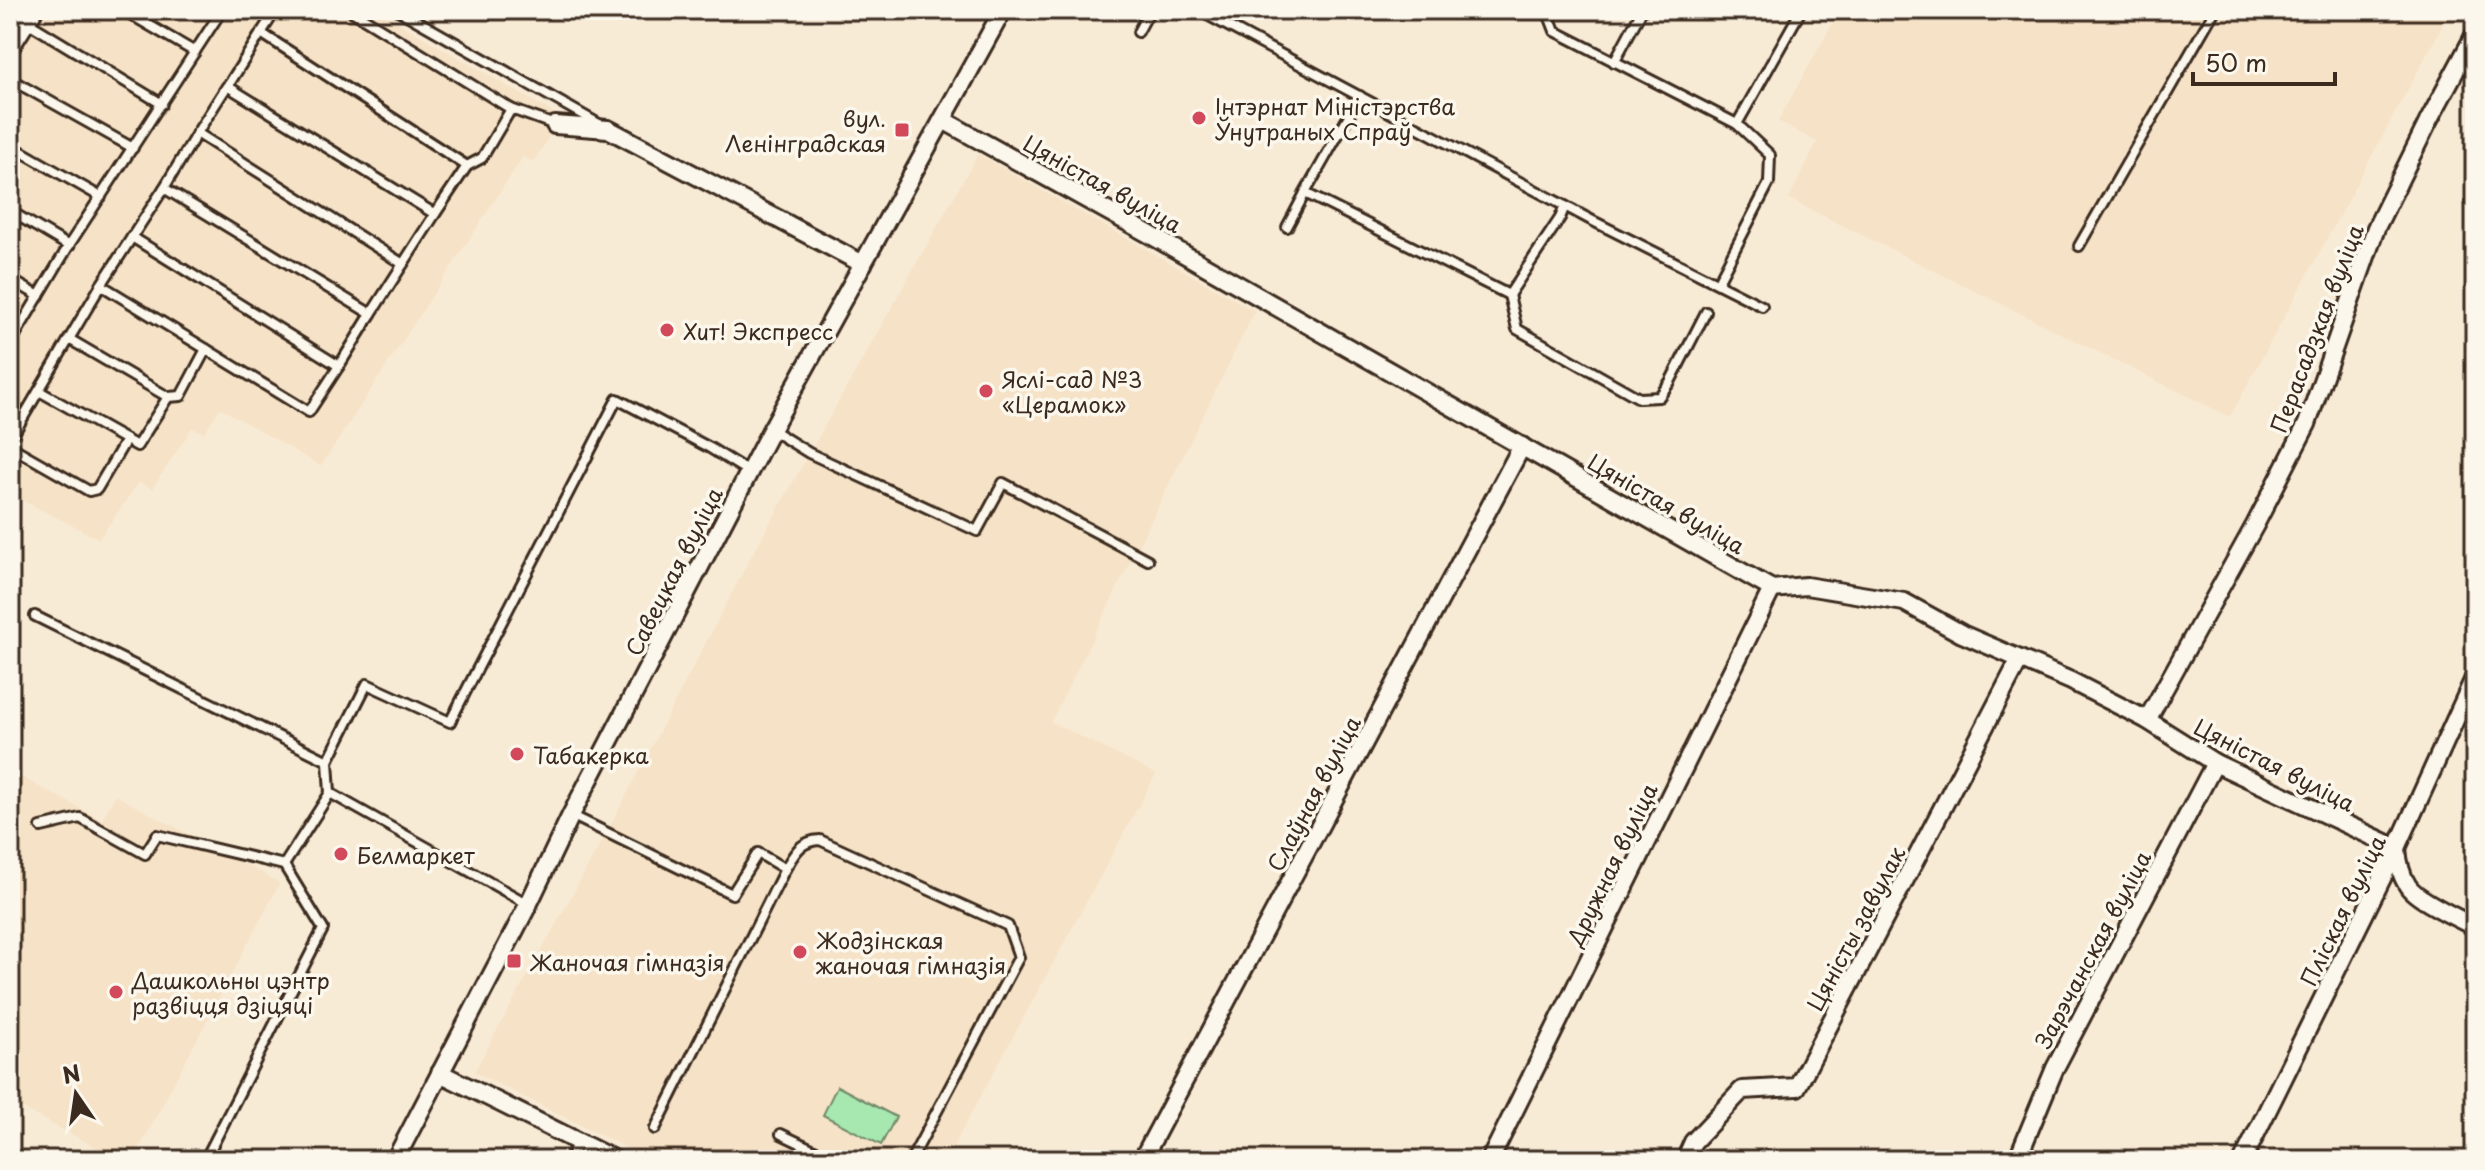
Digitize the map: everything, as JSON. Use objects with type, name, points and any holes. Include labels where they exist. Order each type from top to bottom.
[{"type":"street","name":"Савецкая вуліца","points":[[395,1160],[771,430],[1003,10]]},
{"type":"street","points":[[10,48],[30,16]]},
{"type":"street","name":"Перасадзкая вуліца","points":[[2147,720],[2307,424],[2376,228],[2475,34]]},
{"type":"street","name":"Цяністая вуліца","points":[[943,120],[1772,589],[1806,586],[1904,602],[1962,634],[2071,681],[2147,720],[2215,763],[2397,848]]},
{"type":"street","points":[[555,125],[608,129],[863,264]]},
{"type":"street","name":"Слаўная вуліца","points":[[1142,1160],[1522,446]]},
{"type":"street","name":"Дружная вуліца","points":[[1490,1160],[1772,589]]},
{"type":"street","name":"Цяністы завулак","points":[[1685,1160],[1693,1142],[1742,1090],[1797,1087],[2020,659]]},
{"type":"street","name":"Пліская вуліца","points":[[2243,1160],[2397,848],[2475,676]]},
{"type":"street","name":"Зарэчанская вуліца","points":[[2017,1160],[2055,1068],[2215,763]]},
{"type":"street","points":[[2397,848],[2399,870],[2410,890],[2475,927]]},
{"type":"street","points":[[440,1073],[615,1160]]},
{"type":"lane","points":[[123,10],[195,52]]},
{"type":"lane","points":[[10,344],[69,246],[222,10]]},
{"type":"lane","points":[[126,440],[97,489],[89,491],[10,443],[101,285],[276,10]]},
{"type":"lane","points":[[350,10],[511,109],[555,125]]},
{"type":"lane","points":[[398,10],[608,129]]},
{"type":"lane","points":[[1138,32],[1150,10]]},
{"type":"lane","points":[[1198,10],[1565,206],[1762,306]]},
{"type":"lane","points":[[1547,10],[1555,31],[1737,124],[1770,155],[1769,183],[1718,282]]},
{"type":"lane","points":[[1614,62],[1642,10]]},
{"type":"lane","points":[[1737,124],[1799,14],[1798,10]]},
{"type":"lane","points":[[2079,246],[2215,10]]},
{"type":"lane","points":[[30,16],[162,104]]},
{"type":"lane","points":[[261,33],[467,166]]},
{"type":"lane","points":[[10,79],[133,148]]},
{"type":"lane","points":[[226,89],[227,86],[435,214]]},
{"type":"lane","points":[[1287,227],[1360,96]]},
{"type":"lane","points":[[101,285],[309,412],[467,166],[482,158],[511,109]]},
{"type":"lane","points":[[197,133],[403,264]]},
{"type":"lane","points":[[10,145],[101,197]]},
{"type":"lane","points":[[164,188],[371,314]]},
{"type":"lane","points":[[1305,193],[1509,295]]},
{"type":"lane","points":[[1565,206],[1509,295],[1517,329],[1639,398],[1659,397],[1706,312]]},
{"type":"lane","points":[[10,211],[69,246]]},
{"type":"lane","points":[[132,237],[339,366]]},
{"type":"lane","points":[[10,279],[39,296]]},
{"type":"lane","points":[[69,339],[168,397],[181,396],[206,349]]},
{"type":"lane","points":[[39,391],[137,446],[168,397]]},
{"type":"lane","points":[[284,865],[330,793],[328,761],[367,684],[450,722],[617,399],[750,472]]},
{"type":"lane","points":[[771,430],[809,453],[977,531],[1003,483],[1148,560]]},
{"type":"lane","points":[[35,616],[328,761]]},
{"type":"lane","points":[[330,793],[528,905]]},
{"type":"lane","points":[[571,815],[732,894],[758,853],[785,869]]},
{"type":"lane","points":[[41,827],[80,818],[145,854],[157,835],[284,865],[323,929],[205,1160]]},
{"type":"lane","points":[[655,1129],[785,869],[800,846],[809,840],[820,840],[1008,926],[1019,957],[911,1160]]},
{"type":"lane","points":[[781,1134],[835,1160]]},
{"type":"lane","points":[[569,1160],[579,1141]]},
{"type":"shaded area","points":[[28,10],[376,10],[559,116],[533,162],[523,157],[321,466],[220,408],[204,433],[192,428],[152,489],[139,482],[99,539],[10,494],[10,39]]},
{"type":"shaded area","points":[[1840,10],[2451,10],[2230,417],[1789,199],[1817,142],[1778,121]]},
{"type":"shaded area","name":"Жодзінская жаночая гімназія","points":[[978,154],[1255,311],[1051,722],[1156,774],[946,1160],[651,1160],[474,1072],[607,832],[747,564]]},
{"type":"shaded area","name":"Дашкольны цэнтр развіцця дзіцяці","points":[[10,771],[102,820],[115,795],[280,883],[133,1160],[120,1160],[10,1102]]},
{"type":"green space","points":[[837,1086],[896,1117],[881,1145],[823,1115]]},
{"type":"place","name":"Інтэрнат Міністэрства Ўнутраных Спраў","points":[[1199,118]]},
{"type":"place","name":"вул. Ленінградская","points":[[902,130]]},
{"type":"place","name":"Хит! Экспресс","points":[[667,330]]},
{"type":"place","name":"Яслі-сад №3 «Церамок»","points":[[986,391]]},
{"type":"place","name":"Табакерка","points":[[517,754]]},
{"type":"place","name":"Белмаркет","points":[[341,854]]},
{"type":"place","name":"Жодзінская жаночая гімназія","points":[[800,952]]},
{"type":"place","name":"Жаночая гімназія","points":[[514,961]]},
{"type":"place","name":"Дашкольны цэнтр развіцця дзіцяці","points":[[116,992]]}]
